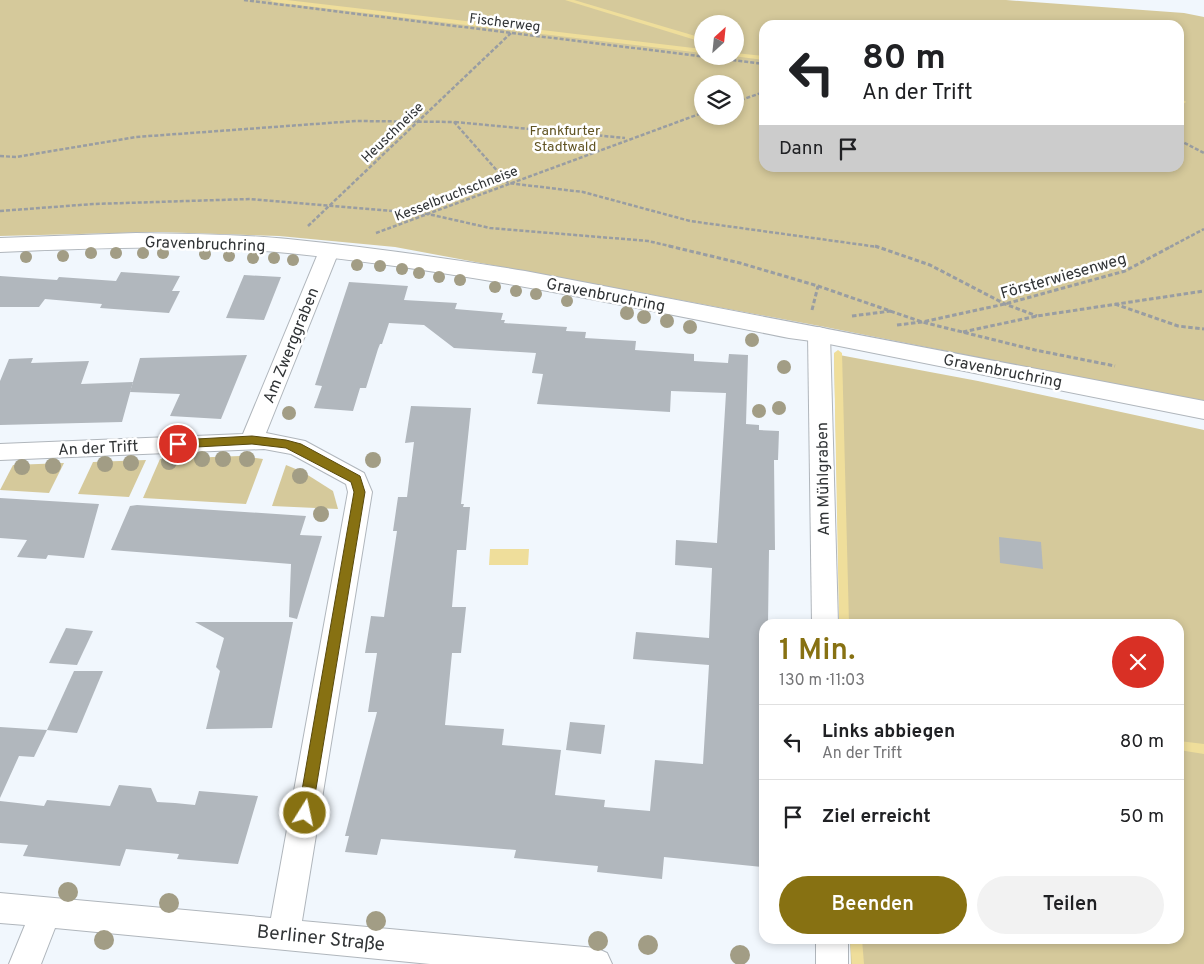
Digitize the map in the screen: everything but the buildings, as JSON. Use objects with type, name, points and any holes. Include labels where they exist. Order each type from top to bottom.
[{"type":"street","name":"Gravenbruchring","points":[[0,245],[136,240],[208,241],[287,246],[433,262],[525,278],[789,330],[815,323],[1204,410]]},
{"type":"street","name":"Am Zwerggraben","points":[[252,440],[329,250]]},
{"type":"street","name":"Am Mühlgraben","points":[[815,323],[825,619]]},
{"type":"street","name":"An der Trift","points":[[0,452],[252,440],[297,447],[356,479],[360,492],[284,933]]},
{"type":"street","name":"Berliner Straße","points":[[0,908],[284,933],[596,964]]},
{"type":"street","points":[[25,964],[46,912]]},
{"type":"street","points":[[832,944],[832,964]]},
{"type":"path","name":"Fischerweg","points":[[244,0],[759,63]]},
{"type":"path","name":"Heuschneise","points":[[287,246],[511,33]]},
{"type":"path","points":[[744,99],[759,94]]},
{"type":"path","name":"Kesselbruchschneise","points":[[374,234],[628,138],[694,116]]},
{"type":"path","points":[[0,156],[16,157],[136,137],[356,121],[454,122],[628,138]]},
{"type":"path","points":[[454,122],[508,183],[583,192],[690,221],[872,245],[930,265],[1005,304],[1037,316]]},
{"type":"path","points":[[1184,143],[1204,153]]},
{"type":"path","points":[[0,212],[93,204],[250,199],[428,214],[490,228],[648,241],[740,263],[818,286],[922,322],[1035,350],[1120,367]]},
{"type":"path","name":"Försterwiesenweg","points":[[922,322],[1005,304],[1125,271],[1204,229]]},
{"type":"path","points":[[815,323],[814,307],[818,286]]},
{"type":"path","points":[[962,332],[1037,316],[1204,291]]},
{"type":"path","points":[[1114,304],[1178,326],[1204,329]]},
{"type":"green space","name":"Frankfurter Stadtwald","points":[[0,0],[1006,0],[1184,13],[1204,17],[1204,402],[825,327],[395,247],[279,236],[158,232],[0,236]]},
{"type":"green space","points":[[834,354],[978,381],[1204,430],[1204,964],[851,964],[850,944],[1184,944],[1184,619],[840,619]]},
{"type":"green space","points":[[240,456],[263,459],[246,504],[143,498],[160,459]]},
{"type":"green space","points":[[146,460],[129,497],[78,494],[93,462]]},
{"type":"green space","points":[[64,463],[49,493],[0,490],[13,465]]},
{"type":"green space","points":[[286,465],[303,472],[333,491],[338,509],[272,506]]},
{"type":"shaded area","points":[[490,549],[529,549],[528,565],[489,565]]},
{"type":"waterway","points":[[273,0],[694,50]]},
{"type":"waterway","points":[[568,0],[694,38]]},
{"type":"waterway","points":[[744,56],[759,57]]},
{"type":"waterway","points":[[838,353],[844,619]]},
{"type":"waterway","points":[[1184,747],[1204,749]]},
{"type":"waterway","points":[[856,944],[858,964]]},
{"type":"route","points":[[178,444],[252,440],[286,444],[297,447],[356,479],[360,492],[305,813]]}]
